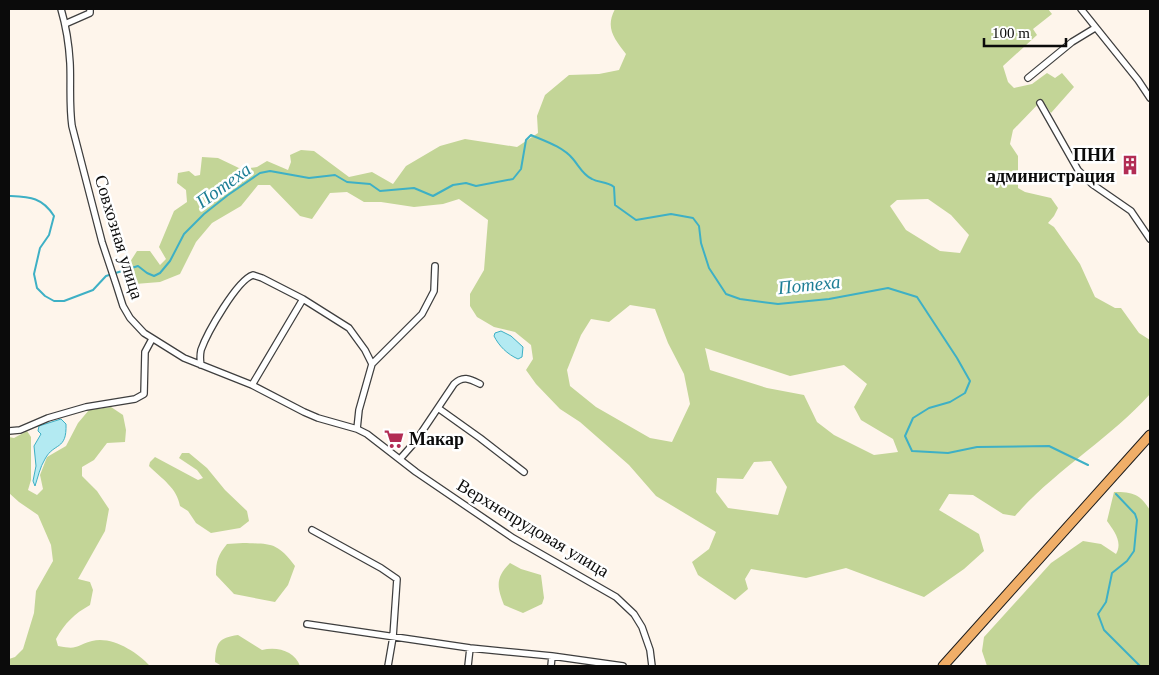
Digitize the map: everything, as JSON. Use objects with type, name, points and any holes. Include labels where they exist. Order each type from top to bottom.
[{"type":"main road","points":[[943,666],[1150,435]]},
{"type":"street","name":"Совхозная улица","points":[[62,9],[66,24],[70,61],[70,110],[72,126],[102,242],[130,318],[152,339]]},
{"type":"street","points":[[1081,9],[1138,80],[1150,98]]},
{"type":"street","points":[[66,24],[90,11]]},
{"type":"street","points":[[1028,78],[1072,42],[1095,28]]},
{"type":"street","points":[[1040,103],[1078,170],[1092,184],[1131,211],[1150,239]]},
{"type":"street","points":[[357,429],[359,410],[372,364],[422,314],[434,291],[435,266]]},
{"type":"street","points":[[201,366],[200,356],[202,348],[212,326],[248,277],[253,275],[303,299],[349,328],[365,350],[372,364]]},
{"type":"street","points":[[252,385],[303,299]]},
{"type":"street","points":[[9,431],[20,430],[48,418],[86,407],[135,398],[144,394],[145,352],[152,339]]},
{"type":"street","name":"Верхнепрудовая улица","points":[[152,339],[184,358],[252,385],[318,418],[357,429],[378,442],[452,498],[513,538],[622,601],[634,614],[642,627],[650,650],[652,666]]},
{"type":"street","points":[[400,460],[459,379],[465,378],[480,384]]},
{"type":"street","points":[[438,408],[524,472]]},
{"type":"street","points":[[312,530],[381,568],[396,579],[393,637],[388,666]]},
{"type":"street","points":[[307,624],[470,648],[552,656],[623,666]]},
{"type":"street","points":[[468,666],[470,648]]},
{"type":"street","points":[[552,656],[552,666]]},
{"type":"green space","points":[[615,9],[1048,9],[1052,14],[1033,29],[1037,35],[1003,66],[1008,82],[1014,88],[1032,84],[1047,73],[1055,78],[1062,73],[1074,87],[1051,113],[1042,100],[1013,130],[1010,144],[1018,156],[1018,188],[1025,192],[1051,198],[1058,208],[1048,223],[1054,227],[1080,264],[1095,297],[1115,308],[1121,308],[1139,333],[1150,340],[1150,394],[1118,426],[1047,484],[1015,516],[1003,514],[973,495],[949,494],[939,510],[979,534],[984,551],[964,569],[924,597],[846,568],[806,578],[751,569],[745,579],[748,589],[735,600],[698,575],[692,562],[709,549],[716,532],[656,496],[629,465],[580,422],[560,409],[536,384],[526,370],[533,359],[531,345],[515,332],[494,327],[477,317],[470,306],[470,294],[484,270],[488,220],[459,199],[443,204],[414,207],[381,202],[364,202],[347,192],[330,193],[312,219],[300,216],[270,185],[258,185],[241,206],[212,223],[196,242],[180,274],[160,282],[135,284],[128,277],[130,262],[137,251],[150,251],[160,265],[166,259],[159,247],[174,211],[187,202],[186,190],[177,183],[178,173],[189,171],[195,176],[200,175],[202,157],[218,158],[241,169],[257,167],[267,161],[288,170],[291,162],[290,155],[301,150],[314,151],[349,177],[372,172],[393,184],[406,166],[440,146],[465,139],[517,147],[538,133],[537,116],[545,95],[569,75],[599,74],[619,70],[626,54],[612,33],[612,16]],"holes":[[[928,199],[951,215],[969,235],[960,253],[940,251],[906,230],[890,206],[897,200]],[[630,305],[655,309],[668,343],[684,374],[690,404],[672,442],[650,438],[596,407],[570,386],[567,370],[581,335],[591,319],[609,322]],[[705,348],[790,376],[844,365],[867,384],[854,407],[861,420],[893,439],[898,452],[874,455],[834,435],[817,422],[804,395],[767,388],[710,370]],[[771,461],[787,487],[778,515],[728,508],[716,492],[717,478],[743,479],[754,462]]]},
{"type":"green space","points":[[111,407],[123,415],[126,430],[125,442],[107,443],[94,460],[82,467],[82,476],[97,491],[109,509],[105,531],[78,579],[90,582],[93,590],[90,605],[70,619],[56,639],[58,646],[70,648],[100,640],[116,643],[138,655],[150,666],[9,666],[9,659],[15,657],[23,649],[34,613],[36,591],[53,561],[51,545],[38,515],[9,493],[9,437],[14,438],[27,431],[31,437],[31,480],[28,490],[37,495],[43,489],[40,475],[47,457],[66,446],[78,423],[89,410]]},
{"type":"green space","points":[[182,453],[189,453],[207,468],[225,490],[247,511],[249,521],[240,528],[211,533],[196,523],[188,511],[180,506],[172,489],[149,466],[155,457],[198,480],[203,478],[197,470],[179,458]]},
{"type":"green space","points":[[1114,492],[1139,497],[1150,510],[1150,666],[987,666],[982,651],[984,637],[1051,563],[1083,541],[1101,544],[1116,554],[1119,545],[1118,541],[1107,521]]},
{"type":"green space","points":[[227,544],[267,544],[278,548],[295,566],[288,585],[275,602],[234,594],[216,575],[218,558]]},
{"type":"green space","points":[[510,563],[521,569],[541,575],[544,598],[542,604],[523,613],[504,605],[499,583],[502,573]]},
{"type":"green space","points":[[238,635],[262,650],[279,649],[290,653],[300,666],[222,666],[215,662],[219,642]]},
{"type":"water","points":[[501,331],[511,336],[523,347],[522,357],[518,359],[510,355],[501,346],[494,336],[495,333]]},
{"type":"water","points":[[61,419],[66,424],[66,433],[62,442],[45,459],[35,486],[33,481],[36,466],[34,446],[41,434],[38,431],[39,426]]},
{"type":"waterway","name":"Потеха","points":[[9,196],[35,199],[45,205],[54,216],[49,235],[40,248],[34,274],[37,288],[45,296],[54,301],[64,301],[93,290],[106,276],[138,266],[154,276],[160,273],[170,261],[184,234],[204,214],[260,173],[270,171],[309,178],[335,175],[347,182],[370,184],[380,191],[414,188],[433,196],[453,185],[466,183],[476,186],[513,179],[521,169],[526,140],[531,135],[564,151],[589,177],[614,187],[615,205],[636,220],[671,214],[693,218],[699,226],[701,243],[709,268],[726,294],[740,299],[778,304],[829,299],[888,288],[917,297],[970,381],[965,393],[950,402],[929,408],[913,418],[905,436],[912,451],[948,453],[977,447],[1049,446],[1088,465]]},
{"type":"waterway","name":"Потеха","points":[[1116,494],[1135,514],[1137,520],[1134,551],[1127,561],[1112,573],[1106,602],[1098,614],[1104,630],[1140,666]]},
{"type":"place","name":"ПНИ администрация","points":[[1130,165]]},
{"type":"place","name":"Макар","points":[[394,439]]}]
